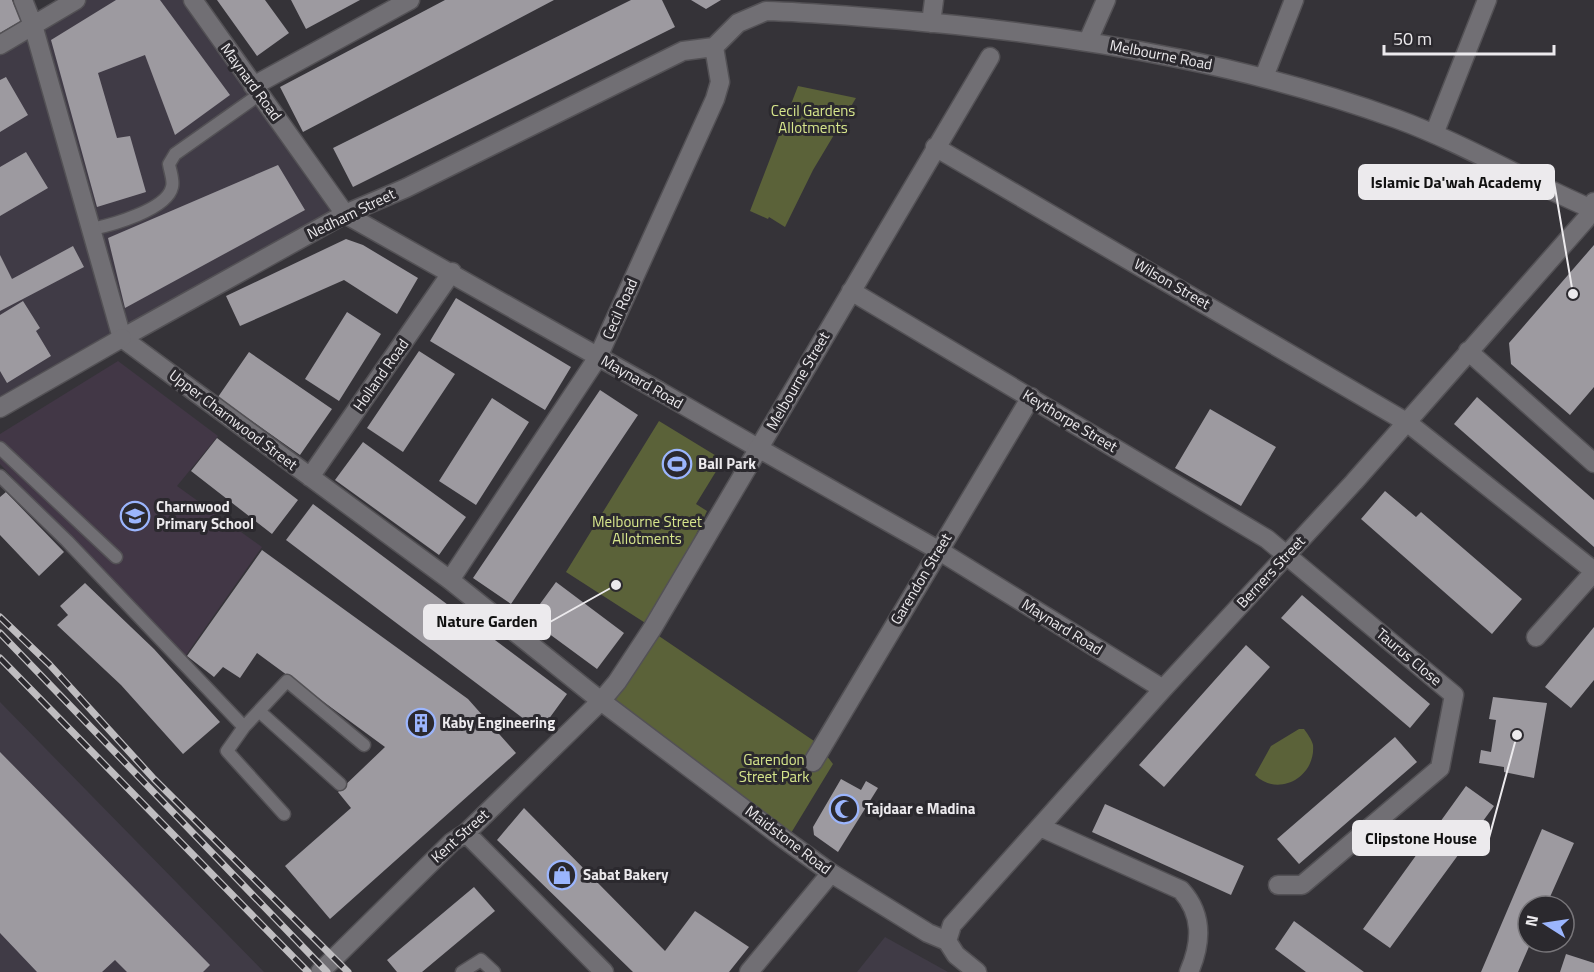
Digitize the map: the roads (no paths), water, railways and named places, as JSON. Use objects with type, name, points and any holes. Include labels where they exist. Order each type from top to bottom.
[{"type":"street","points":[[23,0],[33,25],[122,338]]},
{"type":"street","points":[[0,45],[76,0]]},
{"type":"street","name":"Maynard Road","points":[[193,0],[345,214],[452,272],[938,550],[1163,689]]},
{"type":"street","points":[[257,90],[410,0]]},
{"type":"street","points":[[931,23],[934,0]]},
{"type":"street","points":[[1088,41],[1106,0]]},
{"type":"street","points":[[1264,77],[1294,0]]},
{"type":"street","points":[[1434,134],[1487,0]]},
{"type":"street","name":"Melbourne Road","points":[[714,47],[738,23],[765,6],[1088,41],[1177,56],[1264,77],[1396,119],[1434,134],[1593,207]]},
{"type":"street","name":"Nedham Street","points":[[0,408],[345,214],[406,188],[683,51],[714,47]]},
{"type":"street","name":"Cecil Road","points":[[450,580],[598,357],[715,99],[720,82],[714,47]]},
{"type":"street","name":"Melbourne Street","points":[[601,701],[617,682],[651,629],[990,57]]},
{"type":"street","name":"Wilson Street","points":[[935,147],[1408,423],[1594,571]]},
{"type":"street","name":"Berners Street","points":[[947,941],[952,925],[1163,689],[1408,423],[1468,351],[1586,219],[1593,207]]},
{"type":"street","name":"Holland Road","points":[[310,477],[452,272]]},
{"type":"street","name":"Keythorpe Street","points":[[851,291],[1266,539],[1286,556]]},
{"type":"street","name":"Upper Charnwood Street","points":[[122,338],[450,580],[601,701]]},
{"type":"street","points":[[1468,351],[1594,463]]},
{"type":"street","name":"Garendon Street","points":[[813,762],[1031,397]]},
{"type":"street","name":"Taurus Close","points":[[1278,885],[1302,885],[1440,768],[1454,695],[1286,556]]},
{"type":"street","points":[[1536,637],[1594,571]]},
{"type":"street","name":"Kent Street","points":[[320,972],[452,842],[466,833],[601,701]]},
{"type":"street","name":"Maidstone Road","points":[[601,701],[831,873],[928,933],[947,941],[956,955],[977,972]]},
{"type":"street","points":[[1040,827],[1181,890],[1192,903],[1198,917],[1199,940],[1189,972]]},
{"type":"street","points":[[466,833],[604,972]]},
{"type":"street","points":[[748,972],[831,873]]},
{"type":"lane","points":[[92,229],[120,224],[168,196],[173,186],[169,164],[175,154],[257,90]]},
{"type":"lane","points":[[0,448],[116,557]]},
{"type":"lane","points":[[0,476],[67,541],[244,727]]},
{"type":"lane","points":[[284,814],[226,751],[244,727],[286,681],[364,745]]},
{"type":"lane","points":[[260,712],[340,784]]},
{"type":"lane","points":[[462,972],[481,960],[494,972]]},
{"type":"railway","points":[[0,617],[49,664],[154,779],[348,972]]},
{"type":"railway","points":[[0,633],[327,972]]},
{"type":"railway","points":[[0,658],[308,972]]},
{"type":"place","name":"Islamic Da'wah Academy","points":[[1573,294]]},
{"type":"place","name":"Ball Park","points":[[677,464]]},
{"type":"place","name":"Charnwood Primary School","points":[[135,516]]},
{"type":"place","name":"Nature Garden","points":[[616,585]]},
{"type":"place","name":"Kaby Engineering","points":[[421,723]]},
{"type":"place","name":"Clipstone House","points":[[1517,735]]},
{"type":"place","name":"Tajdaar e Madina","points":[[844,809]]},
{"type":"place","name":"Sabat Bakery","points":[[562,875]]},
{"type":"park label","name":"Cecil Gardens Allotments","points":[[813,120]]},
{"type":"park label","name":"Melbourne Street Allotments","points":[[647,530]]},
{"type":"park label","name":"Garendon Street Park","points":[[774,768]]}]
